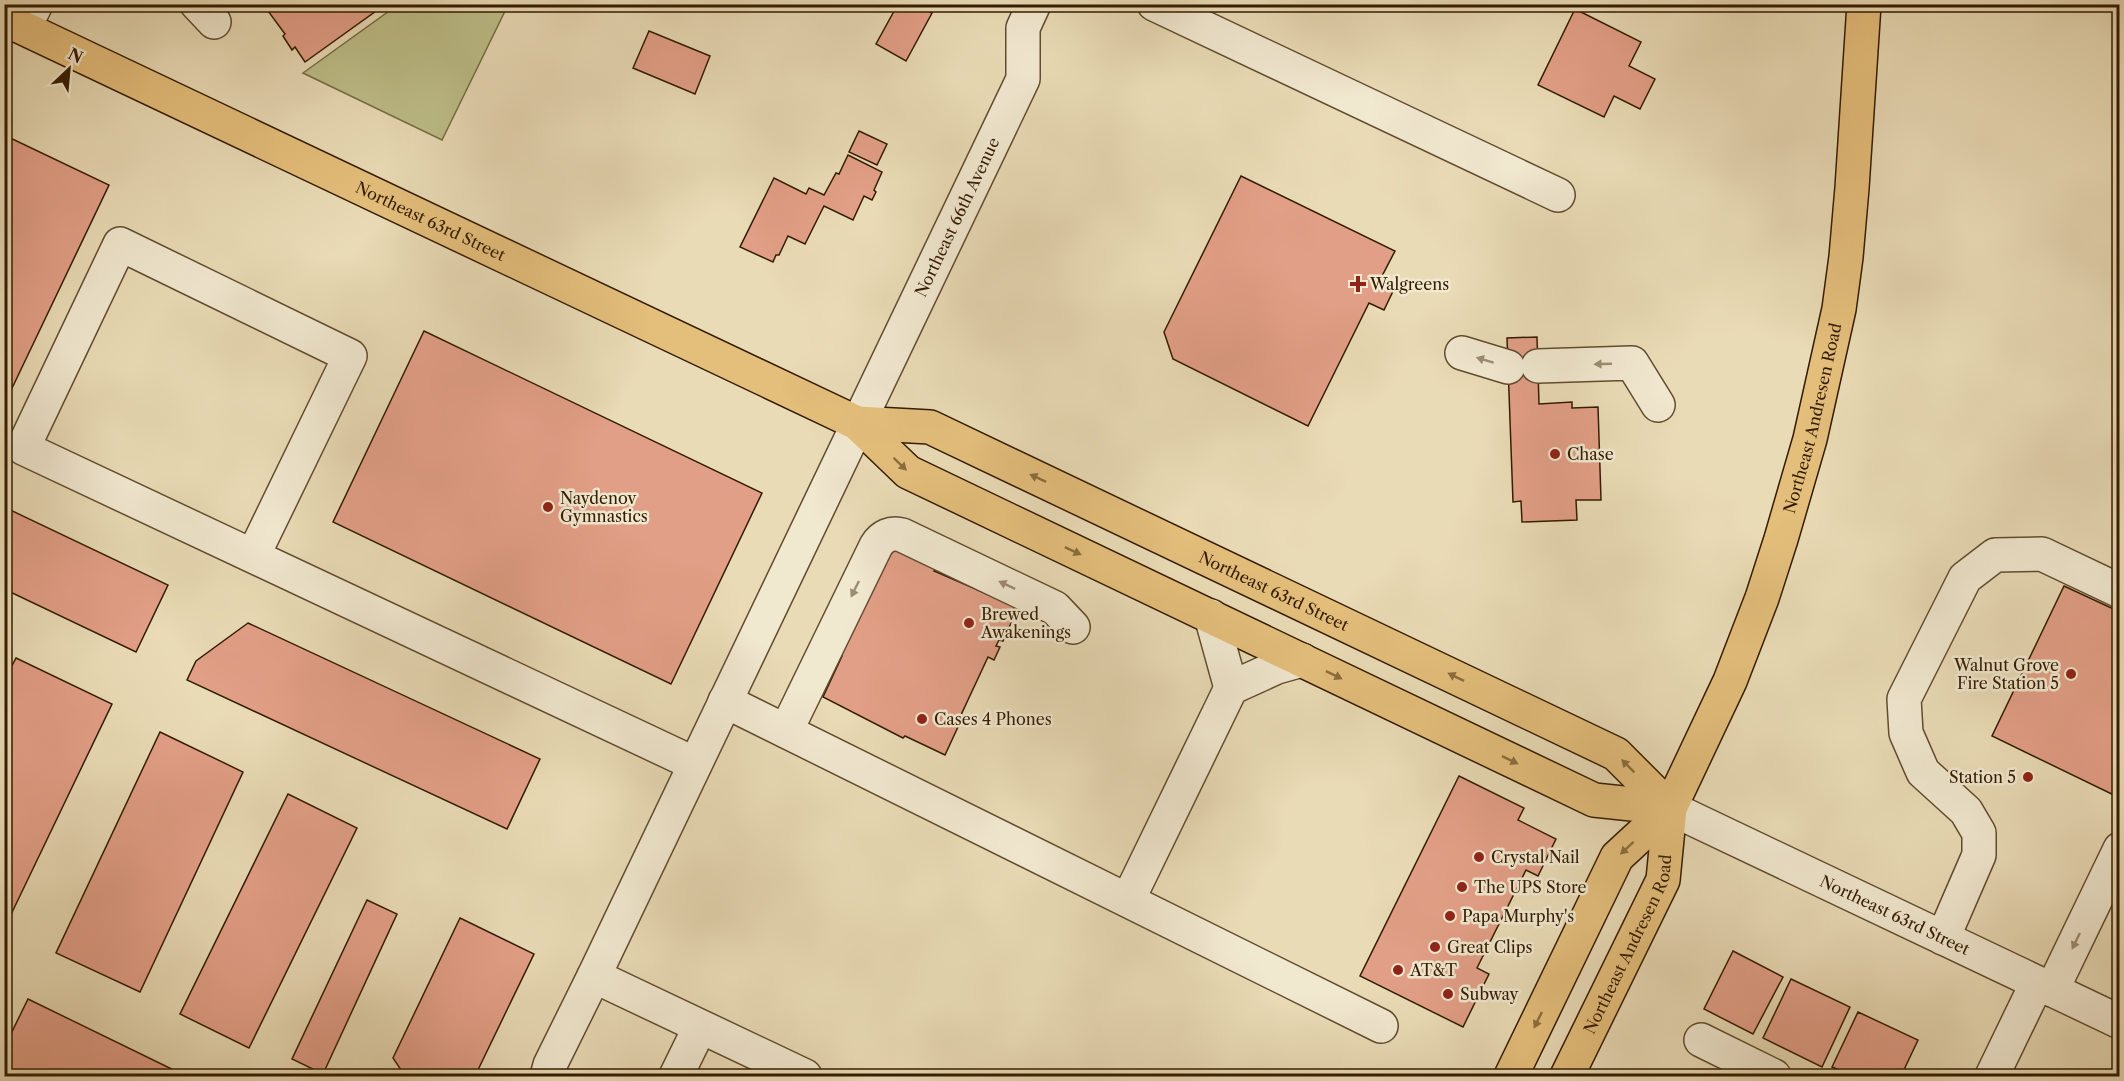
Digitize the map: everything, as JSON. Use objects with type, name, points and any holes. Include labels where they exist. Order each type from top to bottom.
[{"type":"main road","name":"Northeast Andresen Road","points":[[1567,1077],[1663,880],[1670,808],[1730,681],[1754,618],[1781,539],[1816,416],[1835,329],[1846,257],[1864,4]]},
{"type":"main road","name":"Northeast 63rd Street","points":[[21,17],[857,423],[908,472],[1594,800],[1670,808]]},
{"type":"main road","name":"Northeast 63rd Street","points":[[857,423],[930,427],[941,432],[1616,754],[1670,808]]},
{"type":"main road","name":"Northeast Andresen Road","points":[[1511,1077],[1617,857],[1670,808]]},
{"type":"street","name":"Northeast 66th Avenue","points":[[547,1077],[550,1065],[1023,79],[1023,28],[1034,4]]},
{"type":"street","points":[[1154,4],[1558,195]]},
{"type":"street","points":[[253,556],[350,356],[120,244],[23,448],[695,764]]},
{"type":"street","points":[[1462,353],[1523,367],[1632,363],[1658,405]]},
{"type":"street","points":[[786,731],[876,546],[879,541],[890,534],[902,535],[1055,608],[1073,627]]},
{"type":"street","points":[[1943,938],[1979,855],[1979,833],[1966,811],[1923,772],[1906,733],[1904,699],[1965,578],[1995,555],[2042,554],[2120,591]]},
{"type":"street","points":[[1211,616],[1231,688]]},
{"type":"street","points":[[1128,900],[1231,688],[1302,660]]},
{"type":"street","points":[[725,701],[1381,1026]]},
{"type":"street","name":"Northeast 63rd Street","points":[[1670,808],[2120,1022]]},
{"type":"street","points":[[1992,1077],[2044,987],[2110,894],[2120,849]]},
{"type":"street","points":[[594,976],[805,1077]]},
{"type":"street","points":[[676,1077],[700,1027]]},
{"type":"street","points":[[1701,1040],[1774,1077]]},
{"type":"green space","points":[[385,5],[508,5],[442,140],[303,73],[389,11]]},
{"type":"building","points":[[277,4],[371,4],[376,11],[305,62],[295,47],[292,50],[283,36],[285,34],[268,11]]},
{"type":"building","points":[[898,4],[916,4],[932,13],[906,61],[876,44]]},
{"type":"building","points":[[1347,4],[1366,4],[1363,11]]},
{"type":"building","points":[[1575,9],[1641,42],[1629,66],[1655,79],[1640,109],[1614,96],[1604,117],[1538,85]]},
{"type":"building","points":[[649,31],[710,56],[695,94],[633,68]]},
{"type":"building","points":[[859,131],[887,144],[877,165],[849,152]]},
{"type":"building","points":[[4,135],[109,185],[4,405]]},
{"type":"building","points":[[848,155],[882,172],[872,200],[864,196],[853,220],[824,206],[805,244],[788,236],[773,262],[740,247],[774,178],[806,194],[809,188],[824,195],[836,173],[839,174]]},
{"type":"building","name":"Walgreens","points":[[1241,176],[1395,251],[1380,280],[1395,287],[1384,310],[1369,303],[1308,426],[1173,359],[1164,332]]},
{"type":"building","name":"Naydenov Gymnastics","points":[[424,331],[762,493],[671,684],[333,522]]},
{"type":"building","name":"Chase","points":[[1537,337],[1539,404],[1572,402],[1572,408],[1598,407],[1601,500],[1576,500],[1577,520],[1522,522],[1521,501],[1513,502],[1507,338]]},
{"type":"building","points":[[4,507],[168,585],[136,652],[4,589]]},
{"type":"building","points":[[893,548],[936,569],[934,571],[1015,606],[1012,613],[1015,614],[1003,641],[999,640],[996,646],[1000,647],[994,660],[988,657],[945,755],[905,736],[903,738],[823,697],[842,656],[839,654]]},
{"type":"building","name":"Walnut Grove Fire Station 5","points":[[2064,586],[2120,612],[2120,798],[1992,736]]},
{"type":"building","points":[[248,623],[540,759],[507,829],[187,680],[196,661]]},
{"type":"building","points":[[16,658],[112,704],[5,927],[4,681]]},
{"type":"building","points":[[160,732],[243,772],[140,992],[56,953]]},
{"type":"building","points":[[1459,776],[1524,808],[1518,820],[1556,839],[1538,876],[1526,870],[1477,968],[1489,974],[1463,1027],[1360,976]]},
{"type":"building","points":[[288,794],[357,828],[249,1048],[180,1014]]},
{"type":"building","points":[[367,900],[397,914],[323,1074],[292,1059]]},
{"type":"building","points":[[460,918],[534,954],[475,1076],[405,1076],[393,1058]]},
{"type":"building","points":[[1733,951],[1783,977],[1753,1034],[1704,1009]]},
{"type":"building","points":[[1791,979],[1850,1007],[1822,1067],[1763,1038]]},
{"type":"building","points":[[28,999],[186,1076],[19,1076],[4,1069],[4,1048]]},
{"type":"building","points":[[1858,1012],[1918,1040],[1901,1076],[1854,1076],[1832,1067]]},
{"type":"place","name":"Walgreens","points":[[1358,284]]},
{"type":"place","name":"Chase","points":[[1555,454]]},
{"type":"place","name":"Naydenov Gymnastics","points":[[548,507]]},
{"type":"place","name":"Brewed Awakenings","points":[[969,623]]},
{"type":"place","name":"Walnut Grove Fire Station 5","points":[[2071,674]]},
{"type":"place","name":"Cases 4 Phones","points":[[922,719]]},
{"type":"place","name":"Station 5","points":[[2028,777]]},
{"type":"place","name":"Crystal Nail","points":[[1479,857]]},
{"type":"place","name":"The UPS Store","points":[[1462,887]]},
{"type":"place","name":"Papa Murphy's","points":[[1450,916]]},
{"type":"place","name":"Great Clips","points":[[1435,947]]},
{"type":"place","name":"AT&T","points":[[1398,970]]},
{"type":"place","name":"Subway","points":[[1448,994]]}]
